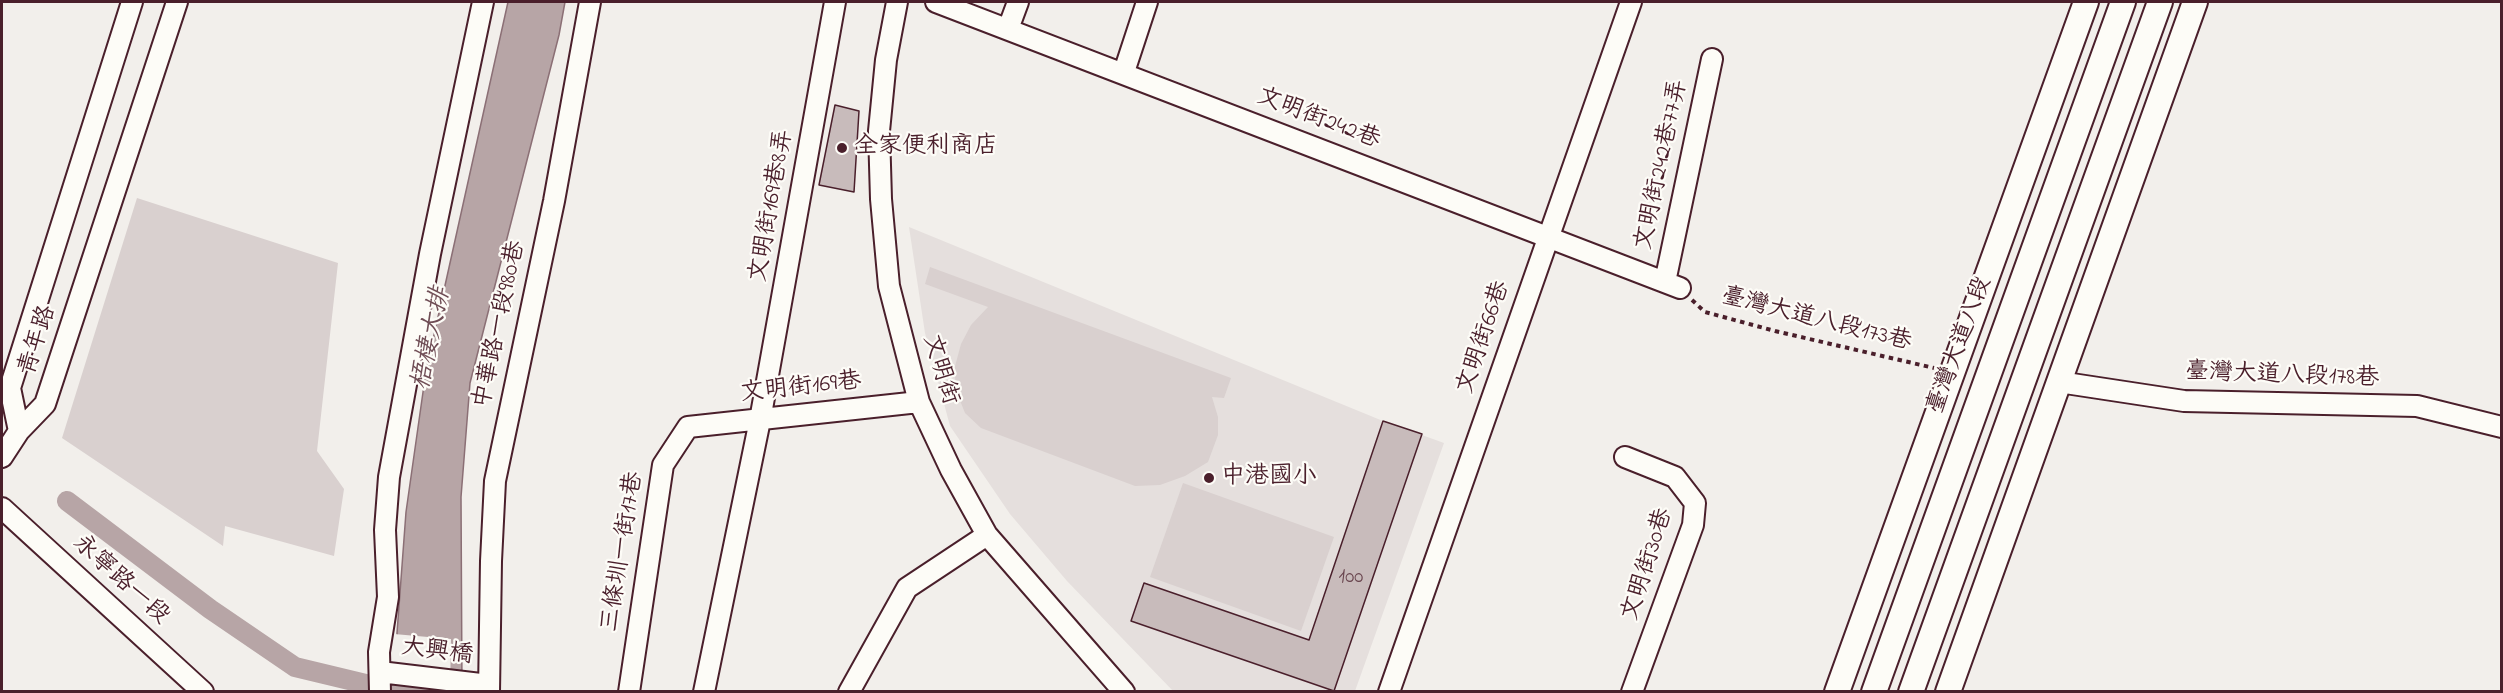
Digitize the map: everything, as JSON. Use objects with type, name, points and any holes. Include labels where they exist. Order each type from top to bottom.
[{"type":"main road","name":"臺灣大道八段","points":[[1837,692],[2086,2]]},
{"type":"main road","name":"臺灣大道八段","points":[[1874,692],[2123,2]]},
{"type":"main road","points":[[1911,692],[2160,2]]},
{"type":"main road","points":[[1948,692],[2196,2]]},
{"type":"street","name":"青年路","points":[[19,431],[10,388],[132,2]]},
{"type":"street","name":"青年路","points":[[19,431],[45,404],[177,2]]},
{"type":"street","points":[[380,692],[379,652],[388,597],[385,530],[389,477],[430,254],[483,2]]},
{"type":"street","name":"中華路一段980巷","points":[[489,688],[495,481],[554,201],[590,2]]},
{"type":"street","name":"文明街169巷8弄","points":[[704,692],[760,420],[835,2]]},
{"type":"street","name":"文明街","points":[[897,2],[886,60],[879,131],[881,200],[889,286],[919,402],[951,470],[987,535],[1124,692]]},
{"type":"street","name":"文明街242巷","points":[[936,2],[1124,72],[1672,285]]},
{"type":"street","points":[[1008,29],[1018,2]]},
{"type":"street","points":[[1124,72],[1147,2]]},
{"type":"street","name":"文明街66巷","points":[[1389,692],[1547,236],[1631,2]]},
{"type":"street","name":"文明街242巷77弄","points":[[1672,285],[1712,59]]},
{"type":"street","name":"臺灣大道八段178巷","points":[[2060,382],[2184,400],[2417,406],[2502,427]]},
{"type":"street","name":"文明街169巷","points":[[688,427],[919,402]]},
{"type":"street","points":[[2,417],[19,431],[2,457]]},
{"type":"street","name":"三條圳一街17巷","points":[[629,692],[663,465],[688,427]]},
{"type":"street","name":"文明街30巷","points":[[1625,457],[1675,477],[1695,503],[1693,525],[1632,692]]},
{"type":"street","name":"永寧路一段","points":[[2,508],[203,692]]},
{"type":"street","points":[[849,692],[907,588],[987,535]]},
{"type":"street","name":"大興橋","points":[[380,672],[489,688]]},
{"type":"path","name":"臺灣大道八段173巷","points":[[1672,285],[1705,312],[1775,331],[1952,372]]},
{"type":"shaded area","points":[[508,2],[565,2],[559,35],[470,383],[461,497],[462,691],[399,692],[397,633],[406,512],[426,371]]},
{"type":"shaded area","points":[[137,198],[338,263],[317,451],[344,489],[334,556],[225,526],[223,546],[62,438]]},
{"type":"shaded area","name":"中港國小","points":[[909,227],[1383,421],[1444,443],[1355,691],[1173,691],[1067,581],[1010,514],[950,426],[925,333]]},
{"type":"shaded area","points":[[930,267],[1231,378],[1224,398],[1212,397],[1218,417],[1218,435],[1208,462],[1185,476],[1160,485],[1135,486],[981,428],[965,413],[957,393],[954,370],[961,344],[971,325],[988,307],[925,284]]},
{"type":"shaded area","points":[[1183,483],[1334,537],[1301,631],[1150,577]]},
{"type":"pier","points":[[394,634],[451,639],[450,691],[439,683],[395,679]]},
{"type":"building","name":"全家便利商店","points":[[835,105],[859,111],[854,192],[819,185]]},
{"type":"building","points":[[1383,421],[1422,434],[1334,691],[1131,621],[1144,583],[1309,640]]},
{"type":"waterway","points":[[67,501],[210,609],[295,667],[399,692]]},
{"type":"place","name":"全家便利商店","points":[[842,148]]},
{"type":"place","name":"中港國小","points":[[1209,478]]},
{"type":"water label","name":"梧棲大排","points":[[433,339]]}]
